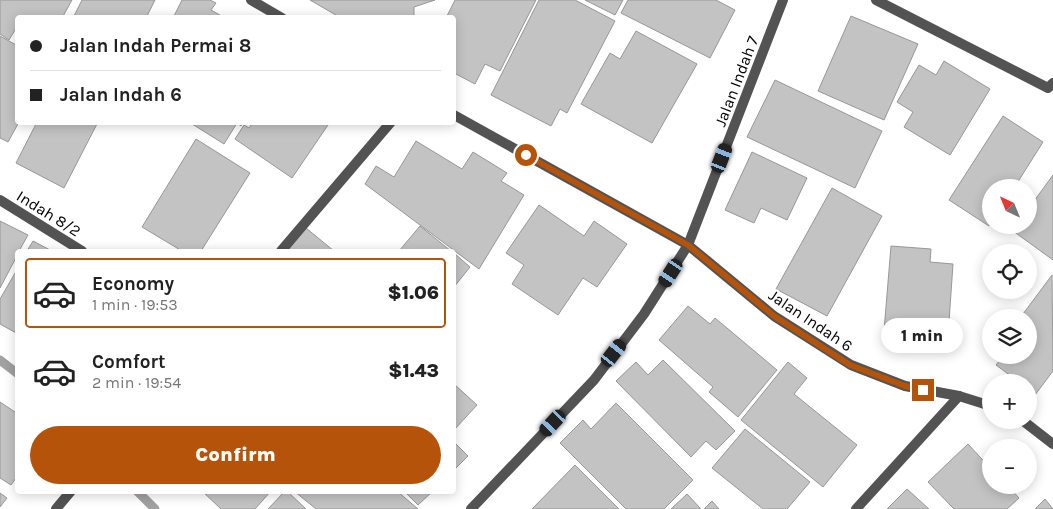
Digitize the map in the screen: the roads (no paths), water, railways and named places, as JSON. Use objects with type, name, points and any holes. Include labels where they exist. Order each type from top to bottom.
[{"type":"street","points":[[251,0],[277,15]]},
{"type":"street","name":"Jalan Indah 7","points":[[471,509],[594,380],[644,314],[688,245],[783,0]]},
{"type":"street","points":[[876,0],[1051,88]]},
{"type":"street","name":"Jalan Indah 6","points":[[456,116],[688,245],[774,316],[850,365],[905,386],[959,396],[982,403]]},
{"type":"street","points":[[283,249],[388,125]]},
{"type":"street","name":"Indah 8/2","points":[[0,200],[79,249]]},
{"type":"street","points":[[856,509],[959,396]]},
{"type":"street","points":[[1034,429],[1053,444]]},
{"type":"street","points":[[56,509],[68,494]]},
{"type":"waterway","points":[[0,360],[15,372]]},
{"type":"waterway","points":[[140,494],[155,509]]}]
